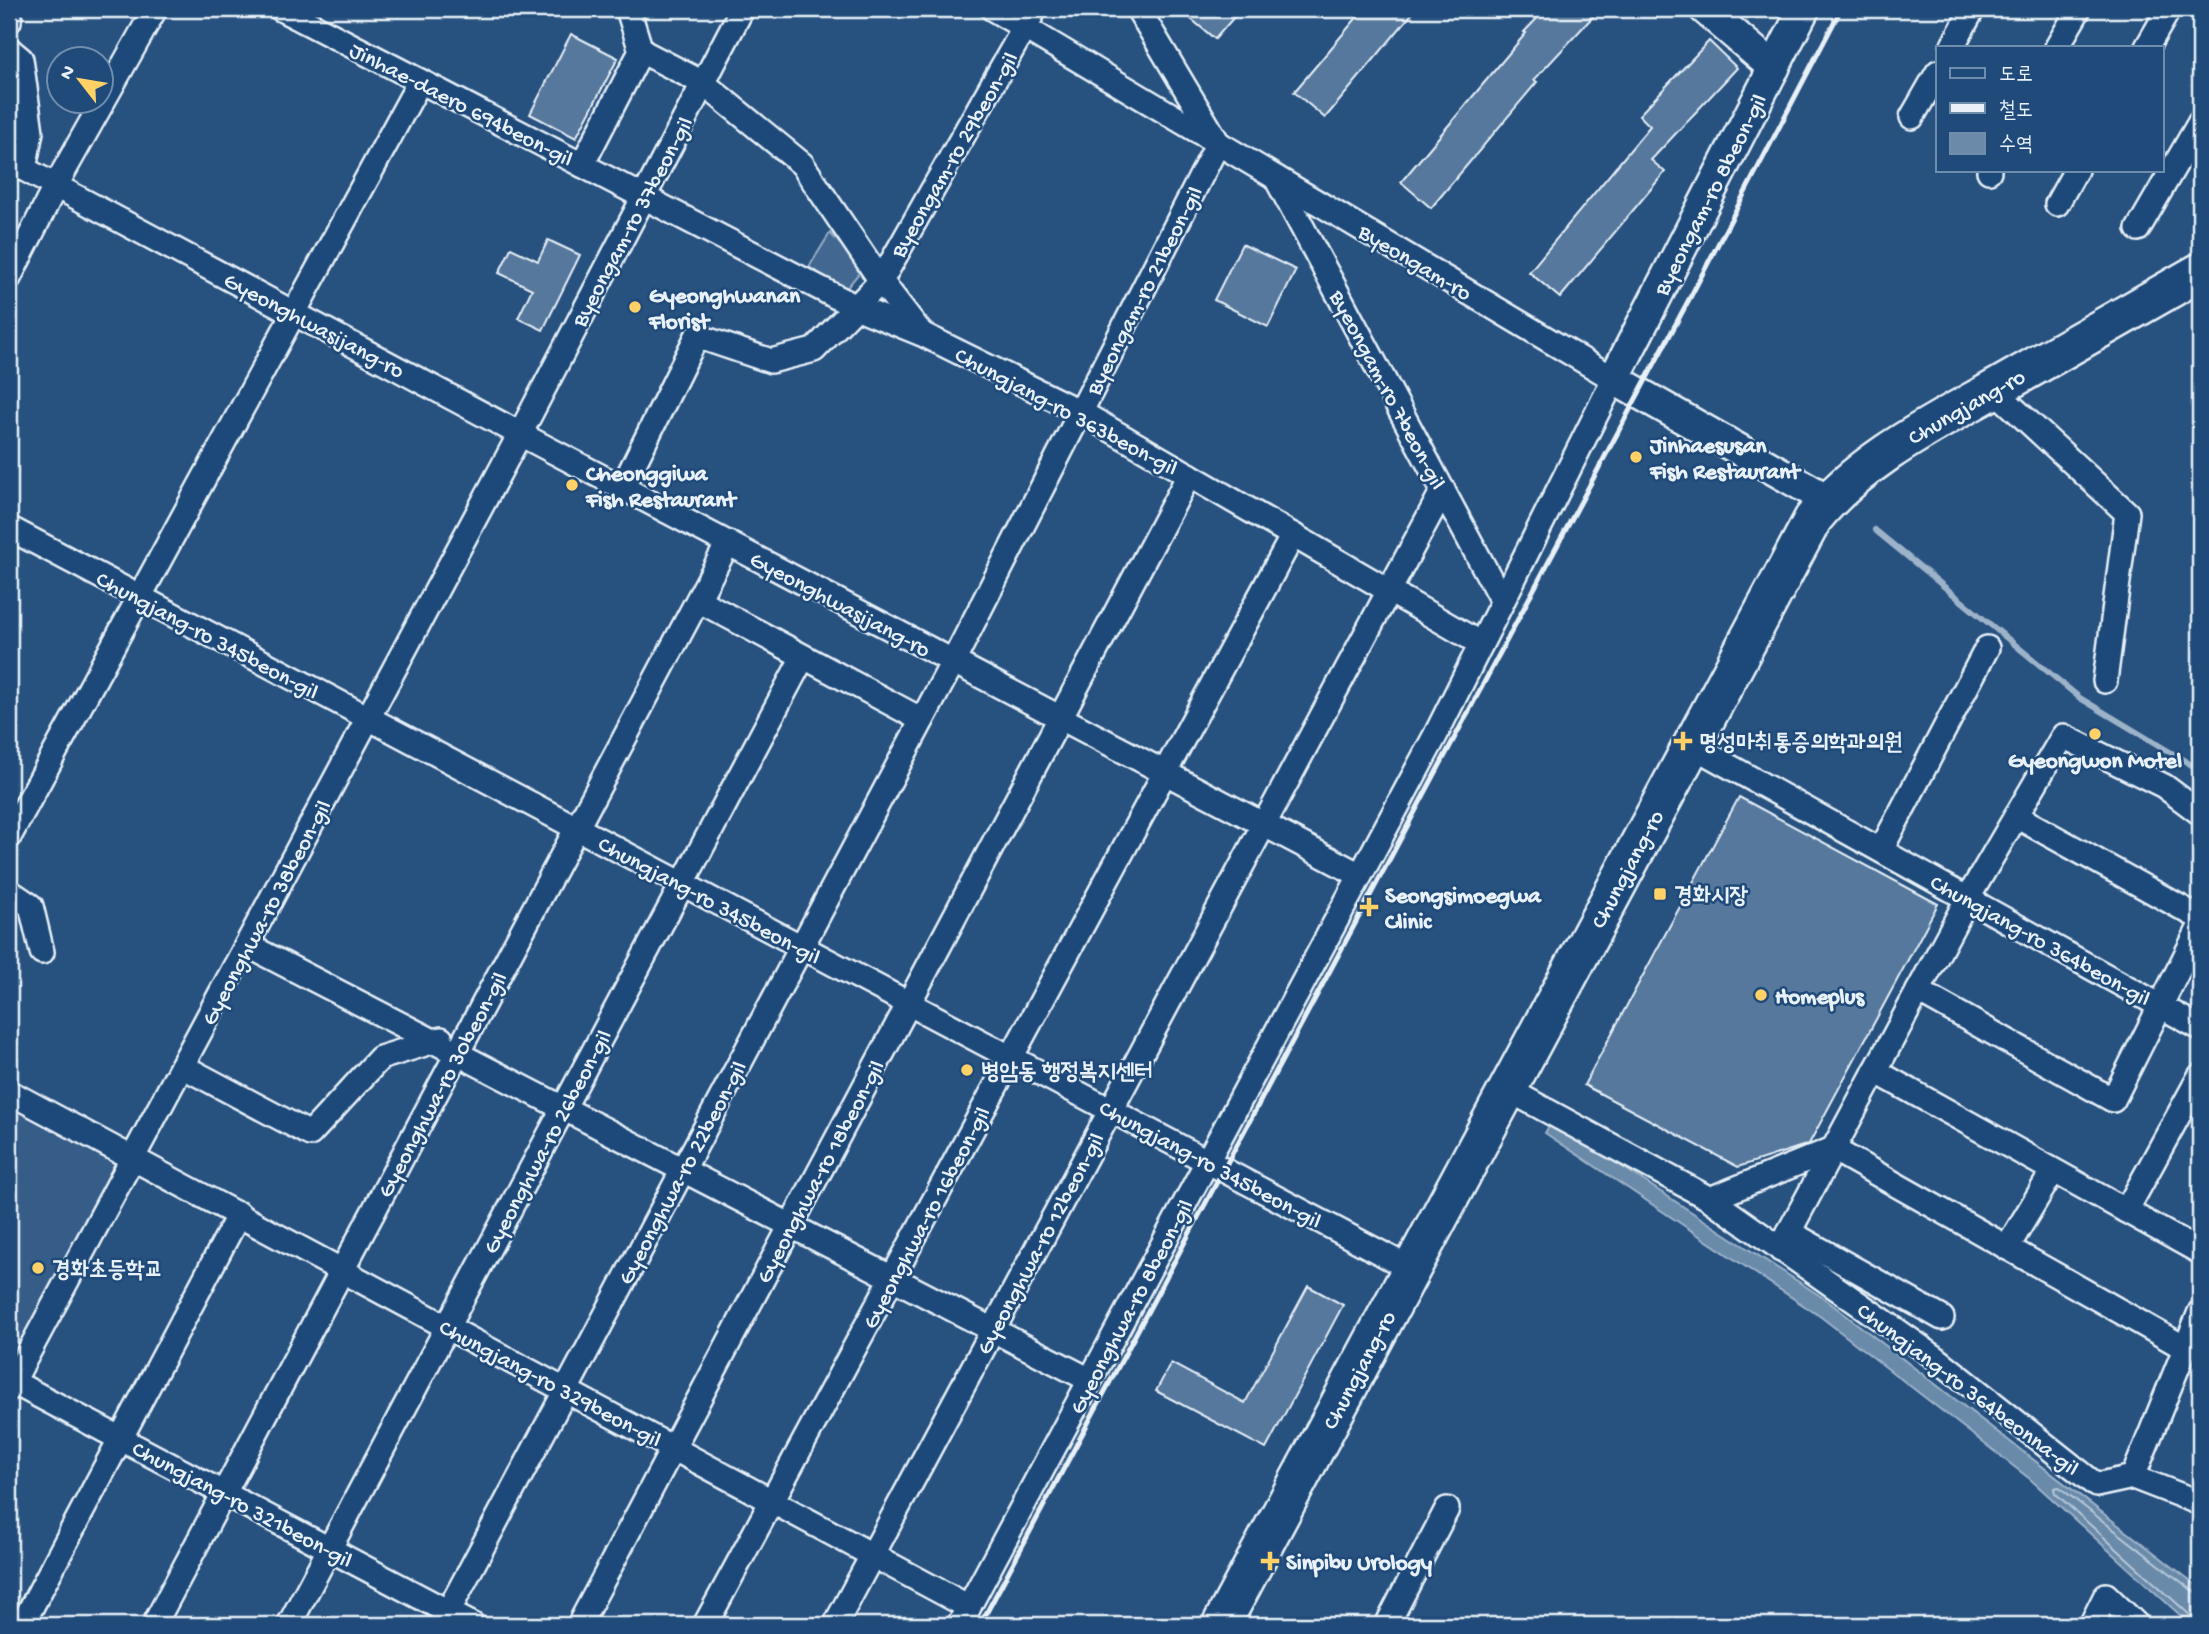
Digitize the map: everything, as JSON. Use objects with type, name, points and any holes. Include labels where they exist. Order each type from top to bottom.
[{"type":"main road","name":"Chungjang-ro","points":[[1221,1625],[1796,548],[1814,519],[1828,500],[1847,483],[1897,447],[2200,272]]},
{"type":"street","points":[[9,21],[10,9]]},
{"type":"street","points":[[9,278],[56,186],[155,9]]},
{"type":"street","name":"Jinhae-daero 694beon-gil","points":[[281,9],[643,197]]},
{"type":"street","points":[[582,165],[641,51],[628,9]]},
{"type":"street","name":"Byeongam-ro 37beon-gil","points":[[520,434],[742,9]]},
{"type":"street","name":"Byeongam-ro","points":[[993,9],[1030,18],[1218,143],[1614,379]]},
{"type":"street","name":"Byeongam-ro","points":[[1138,9],[1218,143]]},
{"type":"street","points":[[1705,9],[1774,68]]},
{"type":"street","name":"Byeongam-ro 8beon-gil","points":[[1614,379],[1804,9]]},
{"type":"street","points":[[1953,46],[1973,9]]},
{"type":"street","points":[[2058,46],[2079,9]]},
{"type":"street","points":[[2148,46],[2169,9]]},
{"type":"street","name":"Byeongam-ro 29beon-gil","points":[[881,281],[1030,18]]},
{"type":"street","points":[[9,49],[21,59],[31,132],[16,165]]},
{"type":"street","points":[[641,51],[703,83],[802,164],[881,281],[922,334]]},
{"type":"street","points":[[1912,117],[1936,75]]},
{"type":"street","points":[[9,836],[420,81]]},
{"type":"street","points":[[2138,229],[2200,122]]},
{"type":"street","name":"Byeongam-ro 21beon-gil","points":[[953,662],[1218,143]]},
{"type":"street","name":"Gyeonghwasijang-ro","points":[[16,165],[622,488],[1360,875]]},
{"type":"street","points":[[2056,204],[2075,172]]},
{"type":"street","name":"Byeongam-ro 7beon-gil","points":[[1275,177],[1502,601]]},
{"type":"street","name":"Chungjang-ro 363beon-gil","points":[[643,197],[856,307],[922,334],[1080,412],[1481,644]]},
{"type":"street","points":[[622,488],[697,336],[771,361],[814,350],[881,281]]},
{"type":"street","points":[[1360,875],[1435,736],[1614,379],[1828,500]]},
{"type":"street","points":[[1994,390],[2127,513],[2105,681]]},
{"type":"street","name":"Gyeonghwa-ro 38beon-gil","points":[[11,1385],[520,434]]},
{"type":"street","points":[[1060,718],[1189,475]]},
{"type":"street","points":[[1262,824],[1443,490]]},
{"type":"street","name":"Chungjang-ro 345beon-gil","points":[[9,528],[1411,1269]]},
{"type":"street","points":[[1164,772],[1293,535]]},
{"type":"street","name":"Gyeonghwa-ro 30beon-gil","points":[[153,1625],[728,543]]},
{"type":"street","points":[[698,600],[922,720]]},
{"type":"street","points":[[1881,850],[1987,648]]},
{"type":"street","name":"Gyeonghwa-ro 26beon-gil","points":[[289,1625],[803,657]]},
{"type":"street","name":"Gyeonghwa-ro 22beon-gil","points":[[445,1619],[953,662]]},
{"type":"street","name":"Gyeonghwa-ro 18beon-gil","points":[[579,1625],[1060,718]]},
{"type":"street","points":[[1507,1089],[1785,1241],[1968,898],[2063,736],[2164,786],[2200,813]]},
{"type":"street","name":"Chungjang-ro 364beon-gil","points":[[1691,745],[2200,1028]]},
{"type":"street","name":"Gyeonghwa-ro 16beon-gil","points":[[705,1625],[1164,772]]},
{"type":"street","points":[[2016,816],[2200,918]]},
{"type":"street","name":"Gyeonghwa-ro 12beon-gil","points":[[835,1625],[1262,824]]},
{"type":"street","name":"Gyeonghwa-ro 8beon-gil","points":[[964,1616],[1360,875]]},
{"type":"street","points":[[9,891],[31,906],[42,952]]},
{"type":"street","points":[[1919,990],[2113,1100],[2200,927]]},
{"type":"street","points":[[247,945],[1090,1380]]},
{"type":"street","points":[[182,1066],[310,1134],[380,1058],[470,1030]]},
{"type":"street","points":[[1875,1071],[2200,1252]]},
{"type":"street","points":[[2126,1211],[2200,1076]]},
{"type":"street","name":"Chungjang-ro 329beon-gil","points":[[9,1092],[873,1555],[964,1616]]},
{"type":"street","points":[[1710,1199],[1833,1149]]},
{"type":"street","points":[[1833,1149],[2185,1348]]},
{"type":"street","points":[[2007,1248],[2053,1171]]},
{"type":"street","points":[[22,1625],[239,1214]]},
{"type":"street","name":"Chungjang-ro 364beonna-gil","points":[[1785,1241],[1942,1318]]},
{"type":"street","name":"Chungjang-ro 364beonna-gil","points":[[1785,1241],[2096,1485],[2133,1477]]},
{"type":"street","points":[[2200,1311],[2133,1477],[2200,1503]]},
{"type":"street","name":"Chungjang-ro 321beon-gil","points":[[11,1385],[120,1438],[330,1549],[445,1619],[473,1625]]},
{"type":"street","points":[[1387,1625],[1447,1509]]},
{"type":"street","points":[[2091,1625],[2106,1595],[2137,1625]]},
{"type":"shaded area","points":[[830,233],[863,268],[846,289],[809,267]]},
{"type":"shaded area","name":"경화초등학교","points":[[9,1105],[125,1160],[9,1376]]},
{"type":"water","points":[[1552,1121],[1825,1299],[2200,1588],[2200,1625],[2191,1625],[2030,1479],[1821,1317],[1545,1133]]},
{"type":"building","points":[[1179,9],[1241,9],[1215,39]]},
{"type":"building","points":[[1364,9],[1416,9],[1325,118],[1294,92]]},
{"type":"building","points":[[1546,9],[1600,9],[1534,80],[1537,82],[1431,208],[1401,182]]},
{"type":"building","points":[[571,34],[618,58],[576,138],[530,114]]},
{"type":"building","points":[[1709,41],[1737,68],[1651,160],[1665,172],[1560,298],[1529,272],[1650,126],[1639,115]]},
{"type":"building","points":[[548,240],[580,255],[543,330],[518,318],[532,289],[499,273],[511,248],[538,261]]},
{"type":"building","points":[[1242,244],[1296,270],[1268,327],[1214,300]]},
{"type":"building","name":"Homeplus","points":[[1739,797],[1938,904],[1809,1144],[1738,1167],[1584,1085]]},
{"type":"building","points":[[1308,1286],[1343,1305],[1266,1449],[1156,1391],[1171,1363],[1245,1403]]},
{"type":"waterway","points":[[1875,530],[2080,698],[2200,770]]},
{"type":"railway","points":[[980,1625],[1694,290],[1841,9]]},
{"type":"place","name":"Gyeonghwanan Florist","points":[[635,307]]},
{"type":"place","name":"Jinhaesusan Fish Restaurant","points":[[1636,457]]},
{"type":"place","name":"Cheonggiwa Fish Restaurant","points":[[572,485]]},
{"type":"place","name":"Gyeongwon Motel","points":[[2095,734]]},
{"type":"place","name":"명성마취통증의학과의원","points":[[1683,741]]},
{"type":"place","name":"경화시장","points":[[1660,894]]},
{"type":"place","name":"Seongsimoegwa Clinic","points":[[1369,907]]},
{"type":"place","name":"Homeplus","points":[[1761,995]]},
{"type":"place","name":"병암동 행정복지센터","points":[[967,1070]]},
{"type":"place","name":"경화초등학교","points":[[38,1268]]},
{"type":"place","name":"Sinpibu Urology","points":[[1270,1561]]}]
